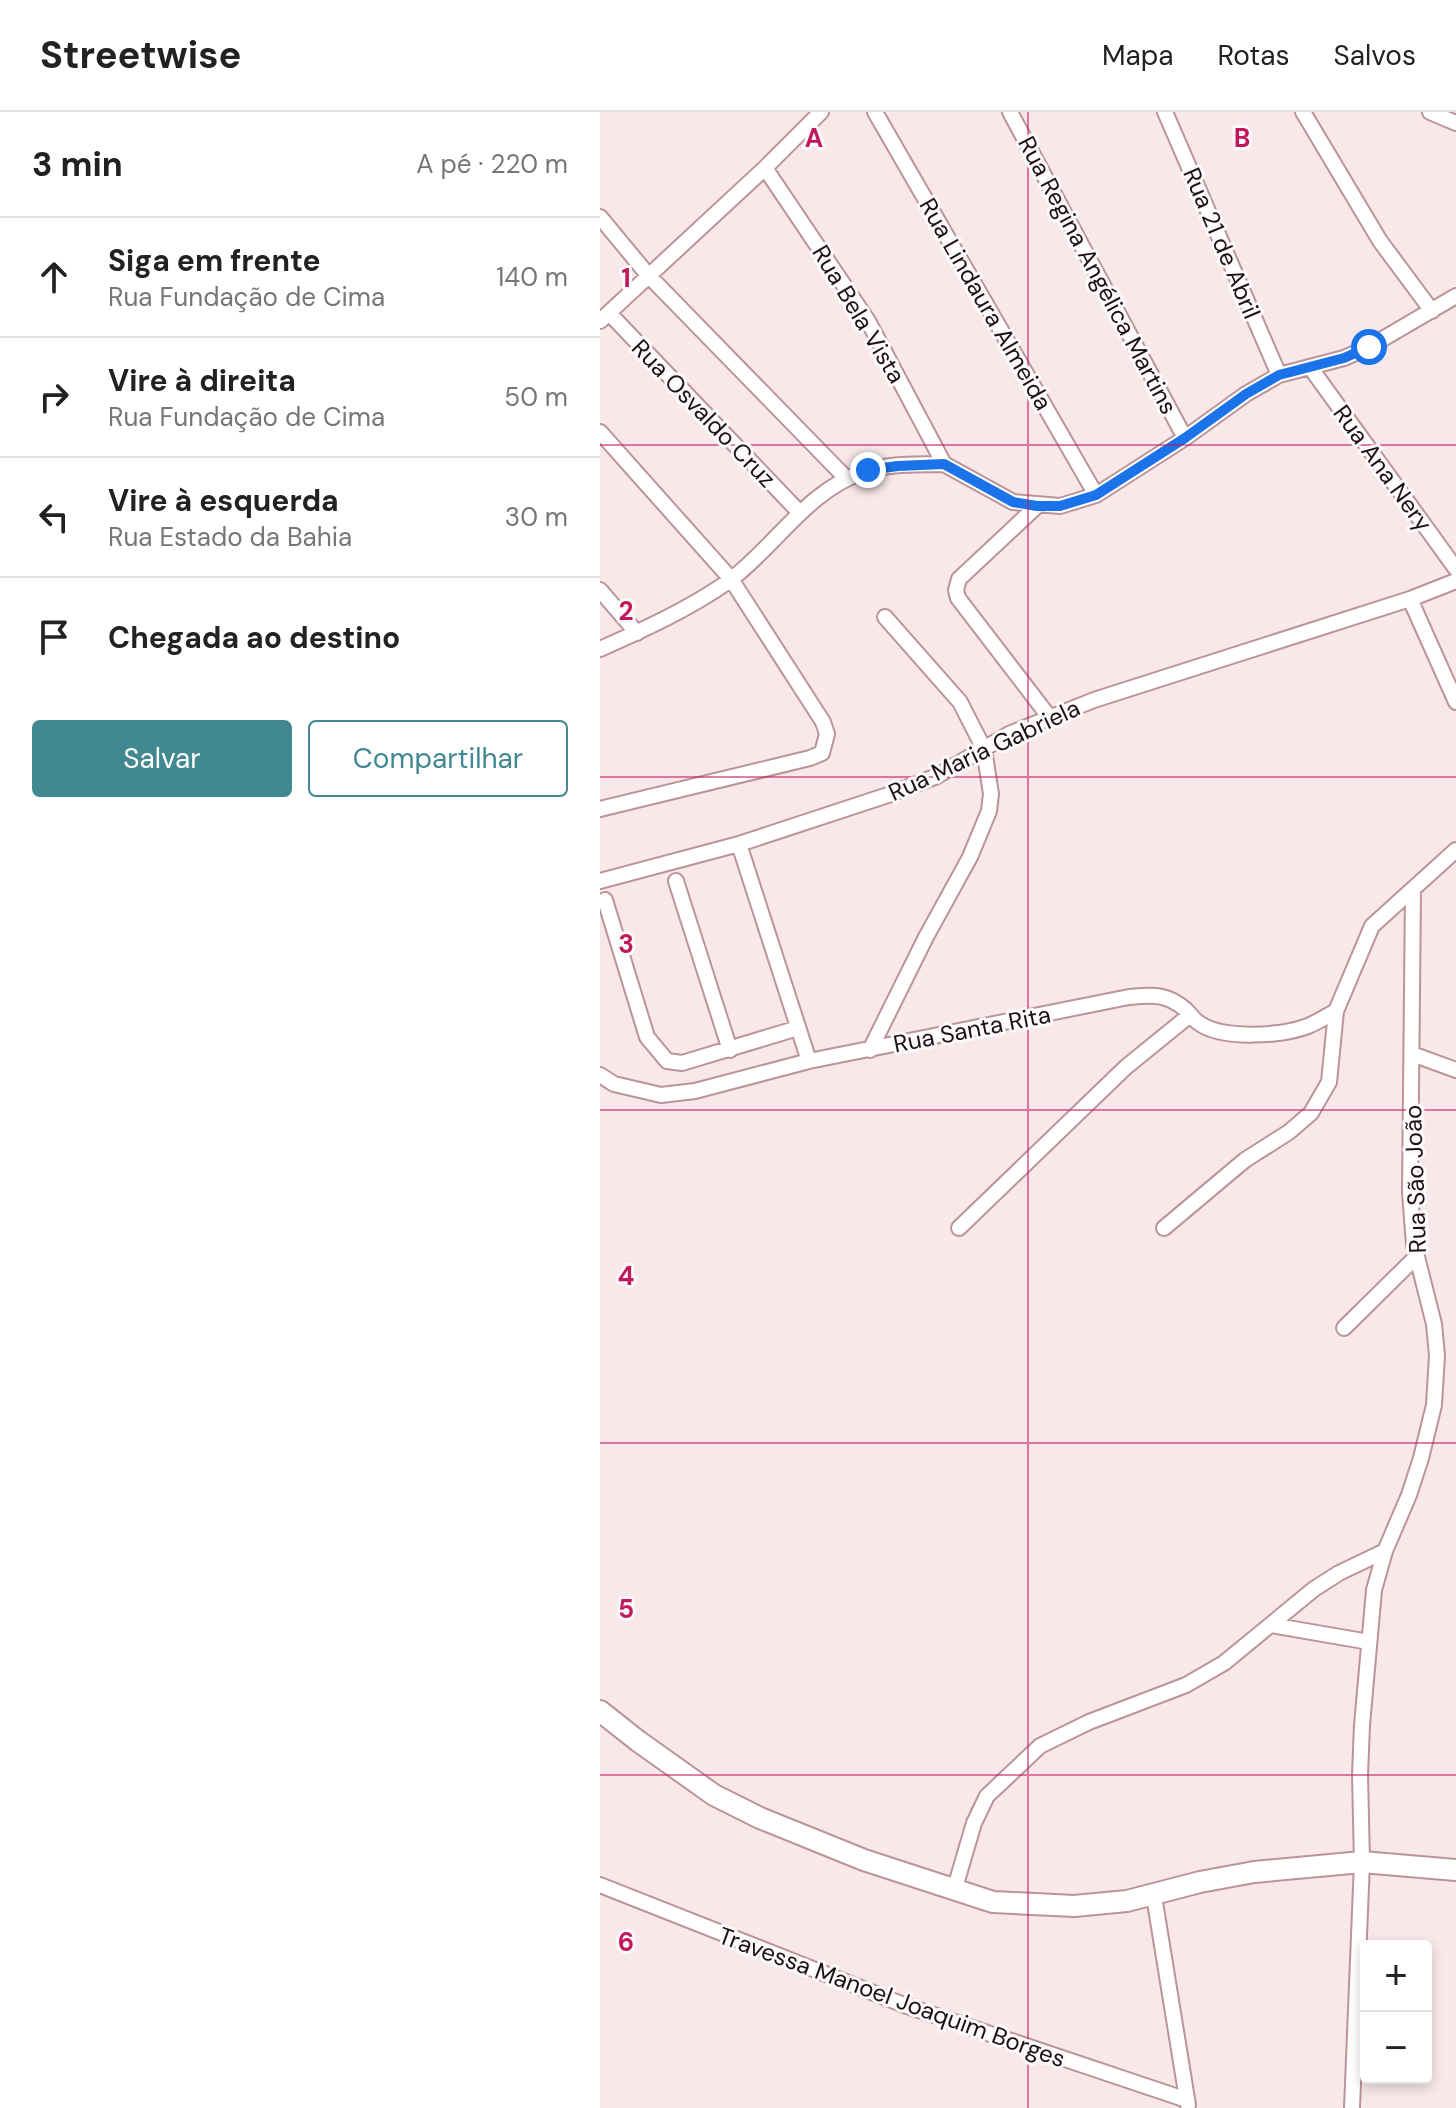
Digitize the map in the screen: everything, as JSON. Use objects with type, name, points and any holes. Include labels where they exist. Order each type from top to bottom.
[{"type":"street","points":[[604,317],[821,112]]},
{"type":"street","name":"Rua Lindaura Almeida","points":[[875,112],[1096,495]]},
{"type":"street","name":"Rua Regina Angélica Martins","points":[[1010,112],[1185,438]]},
{"type":"street","name":"Rua 21 de Abril","points":[[1165,112],[1279,375]]},
{"type":"street","points":[[1303,112],[1380,241],[1432,311]]},
{"type":"street","points":[[1430,112],[1456,123]]},
{"type":"street","name":"Rua Bela Vista","points":[[765,168],[868,321],[944,464]]},
{"type":"street","points":[[600,217],[648,275],[846,478]]},
{"type":"street","points":[[600,649],[686,608],[731,579],[800,513],[846,478],[868,470],[944,464],[1013,502],[1060,506],[1096,495],[1279,375],[1369,347],[1456,296]]},
{"type":"street","name":"Rua Osvaldo Cruz","points":[[604,317],[800,513]]},
{"type":"street","name":"Rua Ana Nery","points":[[1310,367],[1456,569]]},
{"type":"street","points":[[600,432],[731,579],[823,722],[827,734],[822,753],[810,758],[600,809]]},
{"type":"street","points":[[1037,506],[959,579],[956,590],[958,598],[1050,718]]},
{"type":"street","name":"Rua Maria Gabriela","points":[[600,881],[739,844],[891,794],[937,776],[1009,734],[1094,700],[1410,599],[1456,581]]},
{"type":"street","points":[[600,590],[637,633]]},
{"type":"street","points":[[1410,599],[1456,702]]},
{"type":"street","points":[[870,1050],[970,857],[989,811],[991,794],[984,749],[960,702],[885,617]]},
{"type":"street","points":[[739,844],[809,1061]]},
{"type":"street","points":[[1164,1228],[1245,1160],[1289,1132],[1311,1113],[1329,1082],[1336,1011],[1372,926],[1456,850]]},
{"type":"street","points":[[676,881],[730,1050]]},
{"type":"street","name":"Rua São João","points":[[1352,2108],[1362,1862],[1361,1763],[1374,1590],[1385,1551],[1409,1495],[1434,1405],[1437,1355],[1434,1324],[1416,1257],[1410,1192],[1413,891]]},
{"type":"street","points":[[605,900],[647,1037],[667,1061],[682,1063],[798,1028]]},
{"type":"street","name":"Rua Santa Rita","points":[[600,1075],[614,1084],[661,1095],[695,1091],[809,1061],[1129,997],[1158,994],[1171,998],[1198,1023],[1215,1031],[1267,1034],[1308,1026],[1336,1011]]},
{"type":"street","points":[[959,1228],[1126,1067],[1190,1015]]},
{"type":"street","points":[[1412,1054],[1456,1070]]},
{"type":"street","points":[[1344,1328],[1416,1257]]},
{"type":"street","points":[[954,1891],[974,1823],[987,1796],[1040,1746],[1089,1722],[1186,1685],[1224,1663],[1314,1589],[1385,1551]]},
{"type":"street","points":[[1271,1625],[1369,1642]]},
{"type":"street","points":[[600,1711],[714,1795],[749,1813],[864,1860],[993,1902],[1100,1904],[1154,1896],[1200,1882],[1254,1872],[1362,1862],[1456,1870]]},
{"type":"street","name":"Travessa Manoel Joaquim Borges","points":[[600,1885],[904,2005],[1188,2104]]},
{"type":"street","points":[[1154,1896],[1188,2104]]},
{"type":"route","points":[[868,470],[944,464],[1013,502],[1060,506],[1096,495],[1279,375],[1344,358],[1369,347]]}]
